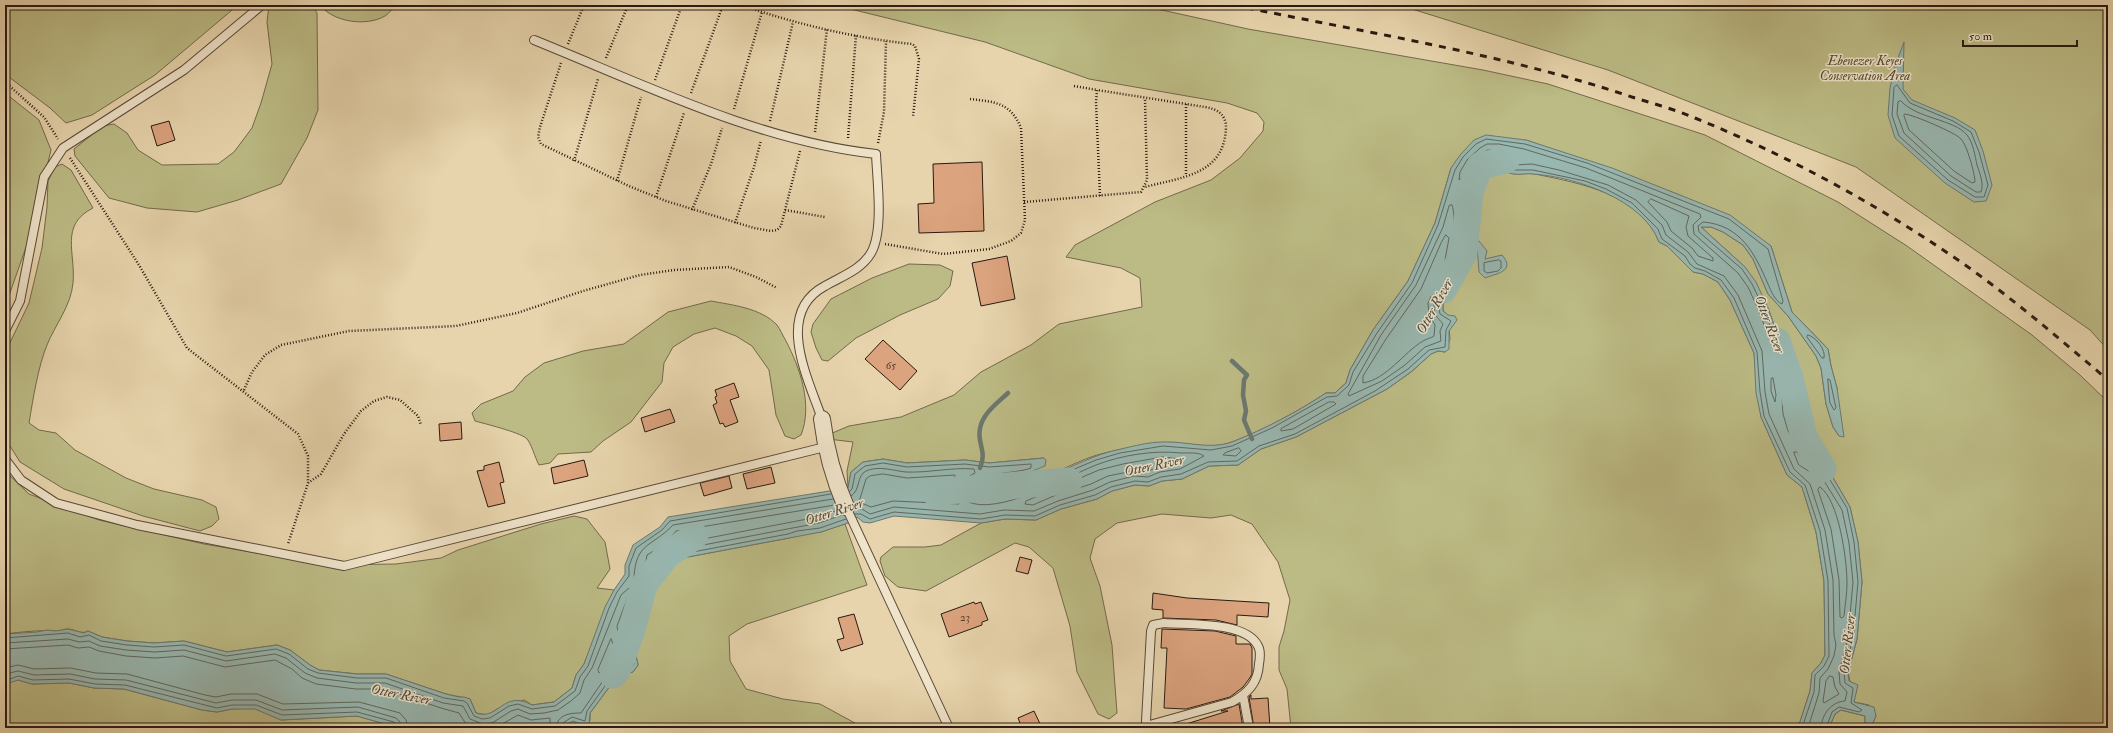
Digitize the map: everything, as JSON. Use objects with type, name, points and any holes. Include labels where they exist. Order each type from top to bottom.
[{"type":"street","points":[[822,419],[825,447],[832,472],[846,507]]},
{"type":"lane","points":[[5,332],[20,301],[44,177],[64,148],[184,70],[262,5]]},
{"type":"lane","points":[[534,40],[644,85],[765,131],[814,145],[876,154],[878,224],[875,242],[871,252],[860,267],[814,292],[805,303],[799,316],[796,332],[799,350],[822,419]]},
{"type":"lane","points":[[5,460],[21,480],[56,504],[137,525],[344,566],[825,447]]},
{"type":"lane","points":[[846,507],[950,728]]},
{"type":"lane","points":[[1157,623],[1233,628],[1247,633],[1258,646],[1260,655],[1257,677],[1252,687],[1243,695],[1232,702],[1146,727],[1151,631],[1153,626],[1157,623]]},
{"type":"lane","points":[[1243,695],[1249,728]]},
{"type":"path","points":[[584,5],[565,52],[540,126],[538,137],[541,144],[617,181],[666,201],[735,223],[771,231],[777,230],[780,226],[802,142]]},
{"type":"path","points":[[574,161],[602,68],[628,5]]},
{"type":"path","points":[[652,88],[682,5]]},
{"type":"path","points":[[741,5],[793,22],[886,42],[912,44],[918,52],[913,117]]},
{"type":"path","points":[[692,210],[728,118],[762,12]]},
{"type":"path","points":[[735,223],[765,131],[793,22]]},
{"type":"path","points":[[814,145],[827,29]]},
{"type":"path","points":[[847,150],[856,35]]},
{"type":"path","points":[[876,154],[884,112],[886,42]]},
{"type":"path","points":[[5,82],[44,117],[139,265],[187,348],[244,390],[298,434],[308,456],[308,483],[284,554]]},
{"type":"path","points":[[617,181],[644,85]]},
{"type":"path","points":[[1074,86],[1215,109],[1222,114],[1226,124],[1222,150],[1209,167],[1186,176],[1145,187]]},
{"type":"path","points":[[1097,90],[1096,102],[1100,196]]},
{"type":"path","points":[[1024,202],[1133,194],[1141,192],[1145,187],[1147,180],[1145,98]]},
{"type":"path","points":[[875,242],[914,251],[942,254],[989,249],[1011,241],[1021,232],[1025,220],[1021,128],[1015,114],[1004,106],[993,102],[970,99]]},
{"type":"path","points":[[1186,104],[1186,176]]},
{"type":"path","points":[[785,210],[825,217]]},
{"type":"path","points":[[244,390],[252,372],[265,355],[281,345],[349,331],[456,326],[517,313],[583,291],[640,276],[674,270],[729,266],[756,277],[777,288]]},
{"type":"path","points":[[308,483],[321,474],[344,434],[361,412],[374,401],[387,397],[400,400],[418,416],[421,425]]},
{"type":"green space","points":[[5,5],[238,5],[155,75],[92,115],[66,123],[50,108],[5,74]]},
{"type":"green space","points":[[269,5],[312,5],[317,13],[318,110],[307,138],[281,184],[238,200],[197,212],[147,208],[109,198],[75,156],[74,149],[103,126],[114,124],[127,133],[138,150],[162,165],[218,164],[234,152],[252,128],[272,64],[267,22]]},
{"type":"green space","points":[[320,5],[397,5],[385,16],[360,22],[341,19],[326,11]]},
{"type":"green space","points":[[834,5],[1139,5],[1248,29],[1483,70],[1548,84],[1705,135],[1838,202],[1907,246],[2032,335],[2080,375],[2108,402],[2108,728],[1874,728],[1872,725],[1876,716],[1869,705],[1854,702],[1848,672],[1857,639],[1862,582],[1858,542],[1850,507],[1821,457],[1796,428],[1792,414],[1789,367],[1768,308],[1745,267],[1701,227],[1711,227],[1723,232],[1743,245],[1753,259],[1768,294],[1788,316],[1816,356],[1821,368],[1826,404],[1833,427],[1839,436],[1837,388],[1828,349],[1792,312],[1771,246],[1701,205],[1677,194],[1526,140],[1451,168],[1435,223],[1408,281],[1373,330],[1350,370],[1346,383],[1335,393],[1326,393],[1304,407],[1256,432],[1222,445],[1212,446],[1161,443],[1108,452],[1079,462],[1019,488],[1004,492],[971,494],[969,485],[1000,477],[1020,476],[1044,458],[989,463],[965,460],[907,463],[883,459],[863,462],[851,472],[848,488],[847,471],[853,442],[828,439],[830,434],[849,426],[901,417],[954,395],[981,372],[1031,345],[1059,324],[1142,307],[1140,278],[1121,268],[1066,257],[1075,245],[1155,202],[1211,180],[1240,158],[1263,131],[1264,122],[1257,113],[1227,103],[1089,79],[985,42]]},
{"type":"green space","name":"Ebenezer Keyes Conservation Area","points":[[1399,5],[2108,5],[2108,350],[2090,330],[1856,167],[1608,70]]},
{"type":"green space","points":[[5,93],[39,120],[51,150],[31,233],[5,307]]},
{"type":"green space","points":[[62,164],[71,170],[93,208],[83,215],[76,223],[73,231],[71,241],[73,272],[72,291],[66,307],[50,338],[41,363],[29,423],[39,430],[56,433],[75,450],[126,478],[154,489],[202,500],[216,507],[219,519],[212,526],[200,531],[143,516],[64,489],[20,462],[5,438],[5,353],[29,303],[42,248],[47,207],[48,181],[55,167]]},
{"type":"green space","points":[[1505,171],[1513,174],[1535,174],[1570,182],[1607,193],[1623,202],[1638,212],[1650,226],[1659,242],[1667,246],[1693,272],[1703,274],[1718,282],[1730,300],[1754,353],[1761,417],[1787,475],[1802,487],[1816,532],[1824,581],[1825,655],[1821,663],[1812,673],[1810,691],[1798,728],[1291,728],[1287,689],[1279,670],[1279,647],[1284,631],[1290,600],[1278,562],[1252,524],[1231,515],[1211,518],[1162,514],[1117,523],[1095,539],[1090,558],[1100,586],[1112,645],[1117,713],[1109,719],[1098,714],[1077,672],[1070,626],[1053,568],[1029,547],[1015,543],[926,591],[898,587],[885,576],[880,561],[881,557],[893,547],[925,547],[941,545],[981,523],[1005,519],[1036,520],[1061,509],[1097,499],[1112,491],[1135,485],[1149,486],[1162,481],[1182,479],[1209,466],[1238,465],[1261,449],[1296,437],[1387,389],[1411,372],[1431,354],[1438,351],[1445,352],[1450,339],[1448,315],[1443,311],[1443,304],[1457,276],[1462,251],[1464,221],[1461,198],[1474,177],[1483,172]]},
{"type":"green space","points":[[909,264],[940,265],[953,271],[950,286],[938,299],[900,315],[856,338],[828,361],[822,360],[811,332],[813,324],[831,299],[872,278]]},
{"type":"green space","points":[[711,301],[755,311],[770,319],[777,325],[796,363],[803,387],[806,411],[801,435],[794,439],[785,436],[776,415],[769,370],[752,346],[736,336],[715,328],[694,334],[673,347],[664,363],[662,382],[631,422],[603,441],[591,452],[558,454],[550,463],[539,465],[530,443],[526,438],[509,431],[475,421],[472,413],[481,404],[513,391],[525,377],[544,363],[583,351],[624,344],[668,312]]},
{"type":"green space","points":[[5,471],[29,494],[99,520],[204,544],[327,565],[396,564],[441,558],[458,550],[541,524],[574,516],[587,519],[605,542],[610,569],[597,588],[614,590],[584,664],[576,675],[572,688],[554,702],[532,705],[524,700],[497,709],[488,715],[476,713],[470,699],[446,694],[386,674],[357,674],[319,670],[290,650],[277,645],[227,652],[184,641],[154,643],[127,641],[102,637],[88,631],[80,632],[70,629],[5,634]]},
{"type":"green space","points":[[845,524],[867,585],[747,624],[729,636],[730,661],[746,689],[783,699],[820,704],[864,728],[560,728],[573,721],[581,725],[590,721],[590,713],[613,682],[619,676],[633,672],[638,665],[629,643],[627,626],[636,596],[648,578],[661,567],[660,562],[654,562],[654,560],[659,558],[677,559],[798,535],[821,532]]},
{"type":"green space","points":[[18,680],[32,684],[69,683],[94,688],[124,689],[202,710],[217,712],[232,709],[255,708],[281,720],[357,716],[399,728],[5,728],[6,688],[9,682]]},
{"type":"green space","points":[[1841,710],[1865,716],[1865,728],[1829,728],[1835,714]]},
{"type":"water","points":[[1904,42],[1903,89],[1912,100],[1955,118],[1975,130],[1983,151],[1992,185],[1986,201],[1974,202],[1945,183],[1895,138],[1888,115],[1890,88],[1895,66]]},
{"type":"water","points":[[1486,135],[1526,140],[1612,168],[1730,215],[1771,246],[1792,312],[1828,349],[1837,388],[1844,437],[1839,436],[1833,427],[1826,404],[1821,368],[1816,356],[1788,316],[1768,294],[1753,259],[1743,245],[1723,232],[1711,227],[1701,227],[1745,267],[1756,282],[1768,308],[1789,367],[1792,414],[1796,428],[1821,457],[1850,507],[1858,542],[1862,582],[1857,639],[1848,673],[1849,681],[1858,685],[1854,702],[1874,707],[1876,716],[1872,725],[1874,728],[1865,728],[1865,716],[1841,710],[1835,714],[1829,728],[1798,728],[1810,691],[1812,673],[1821,663],[1825,655],[1824,581],[1816,532],[1802,487],[1787,475],[1761,417],[1756,393],[1754,353],[1730,300],[1718,282],[1703,274],[1693,272],[1667,246],[1659,242],[1651,227],[1638,214],[1623,202],[1606,193],[1587,185],[1550,176],[1513,174],[1498,170],[1481,173],[1474,177],[1468,184],[1462,202],[1462,231],[1475,236],[1487,251],[1485,259],[1502,255],[1506,261],[1506,269],[1485,278],[1479,272],[1477,245],[1469,240],[1463,243],[1457,276],[1443,304],[1443,311],[1448,315],[1455,316],[1457,320],[1449,331],[1449,349],[1445,352],[1438,351],[1431,354],[1411,372],[1387,389],[1296,437],[1261,449],[1238,465],[1209,466],[1182,479],[1162,481],[1149,486],[1135,485],[1112,491],[1097,499],[1061,509],[1036,520],[1005,519],[981,523],[894,516],[870,523],[863,522],[857,517],[854,521],[821,532],[677,559],[659,558],[654,562],[662,564],[653,571],[639,591],[628,619],[627,633],[638,665],[633,672],[619,676],[613,682],[590,713],[589,725],[584,726],[573,721],[560,728],[399,728],[357,716],[281,720],[255,709],[232,709],[217,712],[202,710],[124,689],[94,688],[69,683],[32,684],[18,680],[9,683],[6,688],[5,697],[5,634],[68,629],[84,633],[88,631],[102,637],[127,641],[154,643],[184,641],[227,652],[277,645],[290,650],[319,670],[357,674],[386,674],[446,694],[470,699],[476,713],[490,713],[514,701],[522,701],[532,705],[554,702],[572,688],[576,675],[584,664],[605,607],[625,574],[625,565],[633,545],[660,527],[668,517],[848,488],[851,472],[863,462],[883,459],[907,463],[965,460],[989,463],[1044,458],[1046,460],[1045,466],[1020,476],[1000,477],[969,485],[972,494],[992,494],[1010,491],[1047,478],[1102,454],[1136,445],[1172,442],[1215,445],[1232,442],[1257,432],[1304,407],[1326,393],[1335,393],[1346,383],[1350,370],[1373,330],[1408,281],[1435,223],[1451,168],[1460,155],[1474,140]]},
{"type":"building","points":[[169,121],[175,140],[157,146],[151,126]]},
{"type":"building","points":[[982,162],[984,231],[919,233],[918,204],[934,203],[933,164]]},
{"type":"building","points":[[1007,256],[1015,299],[981,306],[972,263]]},
{"type":"building","points":[[883,340],[917,371],[900,390],[865,359]]},
{"type":"building","points":[[734,383],[739,397],[730,400],[738,422],[725,427],[723,423],[720,424],[713,405],[717,403],[715,390]]},
{"type":"building","points":[[670,409],[675,422],[645,432],[641,418]]},
{"type":"building","points":[[461,422],[462,439],[440,441],[439,424]]},
{"type":"building","points":[[584,460],[588,476],[554,484],[551,468]]},
{"type":"building","points":[[499,462],[504,482],[500,483],[505,503],[488,507],[477,471],[484,470],[484,466]]},
{"type":"building","points":[[771,467],[775,483],[747,489],[743,474]]},
{"type":"building","points":[[729,476],[732,488],[704,496],[700,483]]},
{"type":"building","points":[[1020,557],[1032,560],[1028,574],[1016,571]]},
{"type":"building","points":[[1153,593],[1187,598],[1269,603],[1268,617],[1237,615],[1237,625],[1216,620],[1163,618],[1163,610],[1152,609]]},
{"type":"building","points":[[974,602],[975,604],[981,602],[988,620],[982,622],[982,625],[949,637],[941,614]]},
{"type":"building","points":[[854,614],[863,644],[841,651],[837,640],[844,638],[838,618]]},
{"type":"building","points":[[1162,629],[1215,631],[1236,636],[1236,644],[1250,644],[1252,648],[1252,674],[1243,687],[1230,697],[1186,709],[1164,708],[1167,648],[1161,648]]},
{"type":"building","points":[[1251,695],[1251,699],[1268,698],[1270,728],[1254,728],[1249,697]]},
{"type":"building","points":[[1239,704],[1243,728],[1184,728],[1183,725],[1228,711],[1221,711]]},
{"type":"building","points":[[1034,711],[1042,728],[1022,728],[1018,718]]},
{"type":"waterway","name":"Otter River","points":[[1443,290],[1464,253],[1470,192],[1480,166],[1506,160]]},
{"type":"waterway","name":"Otter River","points":[[1777,341],[1790,378],[1804,437],[1823,469]]},
{"type":"waterway","points":[[1232,361],[1247,375],[1244,380],[1243,395],[1246,411],[1244,420],[1252,439]]},
{"type":"waterway","points":[[980,468],[983,457],[979,432],[983,419],[987,413],[1008,393]]},
{"type":"waterway","name":"Otter River","points":[[934,492],[1069,481]]},
{"type":"waterway","name":"Otter River","points":[[613,675],[617,671],[631,633],[644,585],[667,555],[695,536]]},
{"type":"railway","points":[[1233,5],[1436,46],[1536,69],[1673,110],[1731,133],[1836,185],[1870,204],[1936,245],[2004,294],[2108,380]]}]
